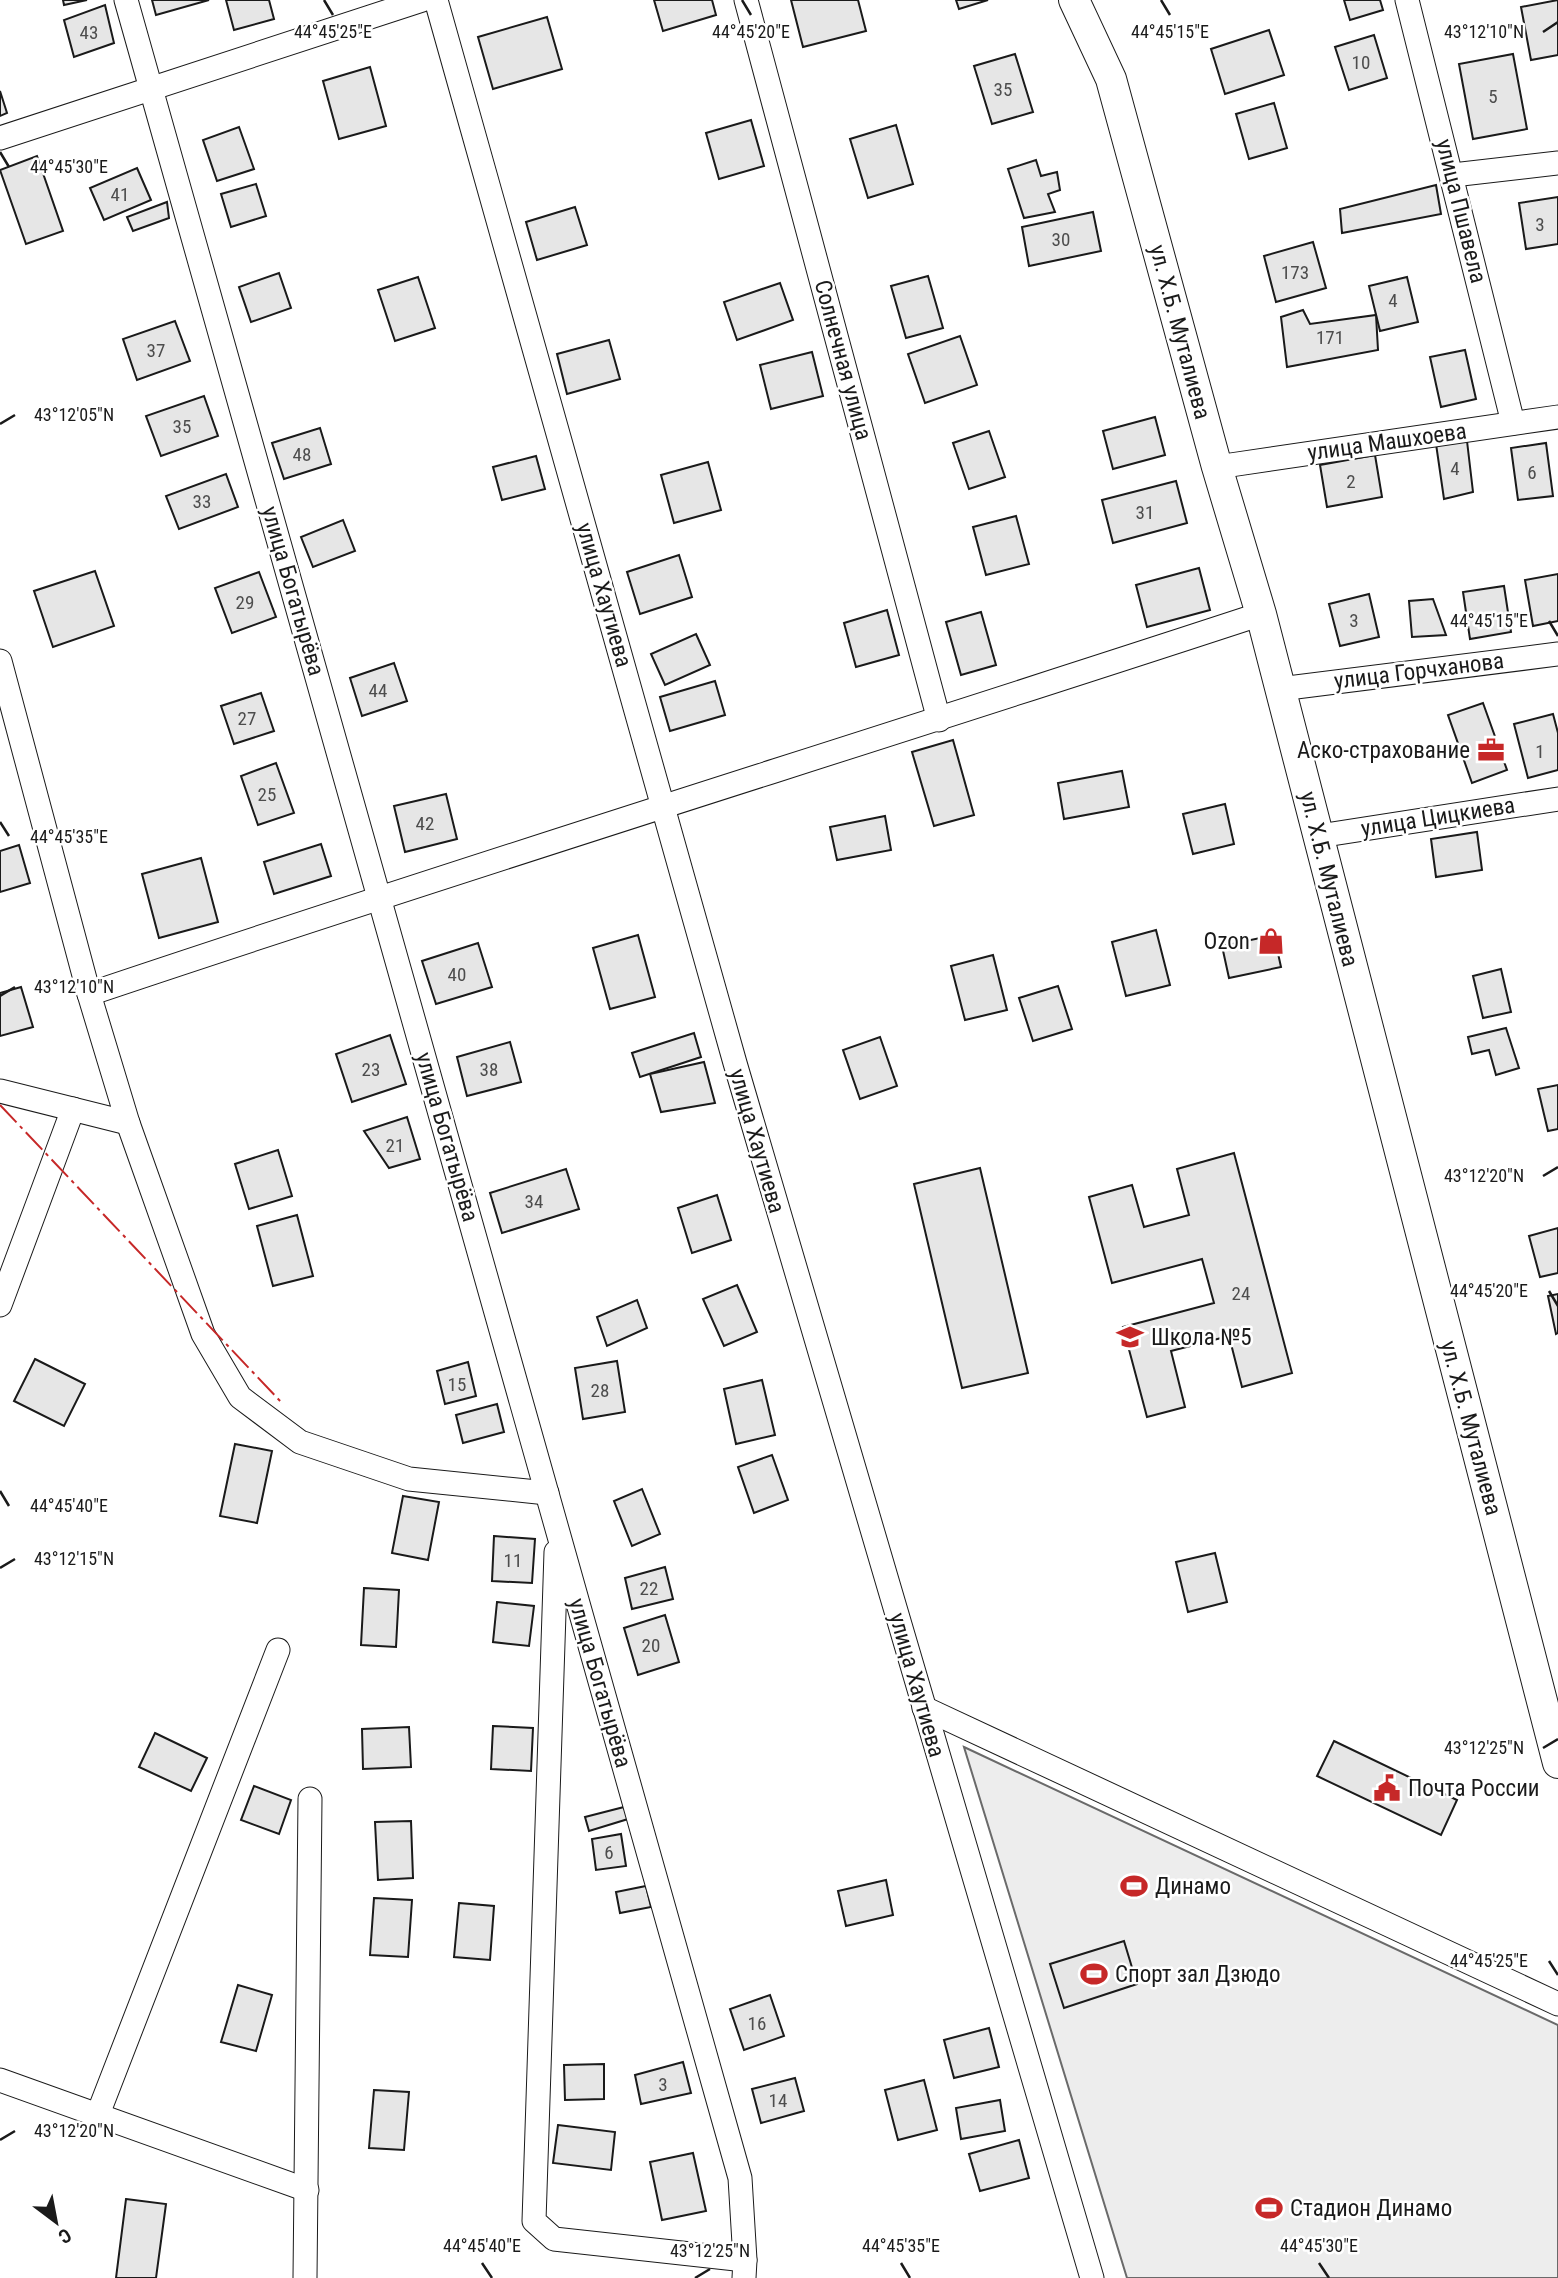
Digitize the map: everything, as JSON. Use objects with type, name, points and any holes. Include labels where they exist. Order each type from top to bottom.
[{"type":"main road","name":"ул. Х.Б. Муталиева","points":[[1080,6],[1111,79],[1217,467],[1261,614],[1558,1763]]},
{"type":"street","name":"улица Богатырёва","points":[[126,0],[740,2178],[744,2269]]},
{"type":"street","points":[[0,138],[422,0]]},
{"type":"street","name":"улица Хаутиева","points":[[436,0],[735,1063],[1091,2278]]},
{"type":"street","name":"Солнечная улица","points":[[746,0],[939,720]]},
{"type":"street","name":"улица Пшавела","points":[[1407,0],[1513,423]]},
{"type":"street","points":[[1453,175],[1558,163]]},
{"type":"street","name":"улица Машхоева","points":[[1217,467],[1558,418]]},
{"type":"street","points":[[89,994],[379,896],[939,720],[1261,614]]},
{"type":"street","name":"улица Горчханова","points":[[1280,689],[1558,654]]},
{"type":"street","points":[[0,661],[89,994],[128,1123],[203,1334],[240,1397],[300,1442],[409,1479],[547,1493]]},
{"type":"street","name":"улица Цицкиева","points":[[1319,836],[1558,799]]},
{"type":"street","points":[[0,1091],[128,1123]]},
{"type":"street","points":[[0,1305],[73,1109]]},
{"type":"street","points":[[557,1531],[534,2221],[554,2239],[744,2269]]},
{"type":"street","points":[[98,2114],[278,1650]]},
{"type":"street","points":[[924,1708],[1558,2004]]},
{"type":"street","points":[[305,2278],[310,1800]]},
{"type":"street","points":[[0,2080],[307,2190]]},
{"type":"shaded area","name":"Динамо","points":[[964,1747],[1558,2025],[1558,2278],[1127,2278]]},
{"type":"building","points":[[63,0],[87,0],[64,5]]},
{"type":"building","points":[[152,0],[209,0],[156,15]]},
{"type":"building","points":[[226,0],[269,0],[274,19],[234,30]]},
{"type":"building","points":[[654,0],[712,0],[716,15],[663,31]]},
{"type":"building","points":[[791,0],[858,0],[866,31],[803,47]]},
{"type":"building","points":[[956,0],[988,0],[959,9]]},
{"type":"building","points":[[1344,0],[1380,0],[1383,10],[1350,20]]},
{"type":"building","points":[[1558,0],[1558,55],[1531,60],[1521,7]]},
{"type":"building","points":[[105,5],[114,43],[74,57],[64,20]]},
{"type":"building","points":[[547,17],[562,69],[493,89],[478,37]]},
{"type":"building","points":[[1269,30],[1284,75],[1225,94],[1211,49]]},
{"type":"building","points":[[1374,35],[1387,78],[1349,90],[1335,47]]},
{"type":"building","points":[[1015,54],[1033,112],[992,124],[974,66]]},
{"type":"building","points":[[1513,54],[1527,129],[1473,139],[1459,64]]},
{"type":"building","points":[[370,67],[386,126],[339,139],[323,81]]},
{"type":"building","points":[[0,91],[7,113],[0,116]]},
{"type":"building","points":[[1274,103],[1287,148],[1249,159],[1236,114]]},
{"type":"building","points":[[751,120],[764,166],[719,179],[706,133]]},
{"type":"building","points":[[896,125],[913,184],[868,198],[850,139]]},
{"type":"building","points":[[239,127],[254,169],[217,181],[203,140]]},
{"type":"building","points":[[37,156],[63,231],[26,244],[0,170]]},
{"type":"building","points":[[1036,160],[1041,176],[1057,172],[1060,190],[1048,194],[1055,212],[1024,218],[1008,169]]},
{"type":"building","points":[[137,168],[151,200],[104,220],[90,188]]},
{"type":"building","points":[[256,184],[266,216],[231,227],[221,194]]},
{"type":"building","points":[[1436,185],[1441,214],[1342,233],[1340,209]]},
{"type":"building","points":[[1558,197],[1558,244],[1526,249],[1519,203]]},
{"type":"building","points":[[167,202],[169,218],[133,231],[127,217]]},
{"type":"building","points":[[575,207],[587,245],[537,260],[526,222]]},
{"type":"building","points":[[1093,212],[1101,251],[1029,266],[1022,227]]},
{"type":"building","points":[[1313,242],[1326,288],[1276,302],[1264,256]]},
{"type":"building","points":[[279,273],[291,308],[251,322],[239,287]]},
{"type":"building","points":[[928,276],[943,328],[906,338],[891,286]]},
{"type":"building","points":[[418,277],[435,328],[395,341],[378,290]]},
{"type":"building","points":[[1407,277],[1418,322],[1380,331],[1369,286]]},
{"type":"building","points":[[780,283],[793,320],[737,340],[724,302]]},
{"type":"building","points":[[1303,310],[1310,324],[1376,315],[1378,350],[1287,367],[1281,317]]},
{"type":"building","points":[[175,321],[190,361],[137,380],[123,339]]},
{"type":"building","points":[[960,336],[977,385],[925,403],[908,354]]},
{"type":"building","points":[[609,340],[620,379],[567,394],[557,354]]},
{"type":"building","points":[[1465,350],[1476,399],[1441,407],[1430,357]]},
{"type":"building","points":[[812,352],[823,396],[771,409],[760,365]]},
{"type":"building","points":[[204,396],[218,436],[161,456],[146,416]]},
{"type":"building","points":[[1155,417],[1165,455],[1113,469],[1103,431]]},
{"type":"building","points":[[320,428],[331,464],[284,479],[272,443]]},
{"type":"building","points":[[989,431],[1005,477],[969,489],[953,443]]},
{"type":"building","points":[[1467,441],[1473,492],[1444,499],[1436,444]]},
{"type":"building","points":[[1546,443],[1553,496],[1518,500],[1511,448]]},
{"type":"building","points":[[1375,455],[1382,497],[1327,507],[1320,465]]},
{"type":"building","points":[[536,456],[545,489],[502,500],[493,467]]},
{"type":"building","points":[[708,462],[721,510],[674,523],[661,475]]},
{"type":"building","points":[[226,474],[238,507],[179,529],[166,496]]},
{"type":"building","points":[[1176,481],[1187,523],[1113,543],[1102,500]]},
{"type":"building","points":[[1016,516],[1029,564],[986,575],[973,527]]},
{"type":"building","points":[[343,520],[355,551],[313,567],[301,537]]},
{"type":"building","points":[[679,555],[692,597],[640,614],[627,572]]},
{"type":"building","points":[[1199,568],[1210,610],[1147,627],[1136,585]]},
{"type":"building","points":[[95,571],[114,626],[53,647],[34,591]]},
{"type":"building","points":[[259,572],[276,617],[232,633],[215,588]]},
{"type":"building","points":[[1558,574],[1558,621],[1533,626],[1525,580]]},
{"type":"building","points":[[1504,586],[1511,632],[1470,639],[1463,592]]},
{"type":"building","points":[[1369,594],[1379,637],[1340,646],[1329,604]]},
{"type":"building","points":[[1433,599],[1446,635],[1412,637],[1409,601]]},
{"type":"building","points":[[887,610],[899,655],[856,667],[844,623]]},
{"type":"building","points":[[981,612],[996,665],[961,675],[946,622]]},
{"type":"building","points":[[696,634],[710,665],[665,685],[651,654]]},
{"type":"building","points":[[394,663],[407,701],[362,716],[350,678]]},
{"type":"building","points":[[715,681],[725,715],[670,731],[660,697]]},
{"type":"building","points":[[261,693],[274,731],[234,744],[221,706]]},
{"type":"building","points":[[1483,703],[1507,770],[1472,783],[1448,715]]},
{"type":"building","points":[[1553,714],[1558,733],[1558,770],[1528,778],[1514,724]]},
{"type":"building","points":[[953,740],[974,815],[934,826],[912,752]]},
{"type":"building","points":[[276,763],[294,813],[258,825],[241,776]]},
{"type":"building","points":[[1122,771],[1129,807],[1064,819],[1058,783]]},
{"type":"building","points":[[446,794],[457,839],[405,852],[394,806]]},
{"type":"building","points":[[1225,804],[1234,844],[1193,854],[1183,814]]},
{"type":"building","points":[[885,816],[891,850],[837,860],[830,827]]},
{"type":"building","points":[[1477,832],[1482,870],[1436,877],[1431,839]]},
{"type":"building","points":[[321,844],[331,876],[274,894],[264,862]]},
{"type":"building","points":[[19,845],[30,883],[0,892],[0,851]]},
{"type":"building","points":[[201,858],[218,922],[159,938],[142,874]]},
{"type":"building","points":[[1156,930],[1170,985],[1126,996],[1112,942]]},
{"type":"building","points":[[638,935],[655,997],[610,1009],[593,948]]},
{"type":"building","points":[[1274,935],[1281,967],[1229,978],[1222,946]]},
{"type":"building","points":[[478,943],[492,987],[436,1004],[422,961]]},
{"type":"building","points":[[993,955],[1007,1010],[965,1020],[951,966]]},
{"type":"building","points":[[1501,969],[1511,1012],[1483,1018],[1473,976]]},
{"type":"building","points":[[1058,986],[1072,1029],[1033,1041],[1019,998]]},
{"type":"building","points":[[21,987],[33,1027],[0,1036],[0,993]]},
{"type":"building","points":[[1506,1028],[1519,1068],[1496,1075],[1489,1050],[1472,1054],[1468,1037]]},
{"type":"building","points":[[694,1033],[701,1057],[640,1077],[632,1053]]},
{"type":"building","points":[[390,1035],[406,1084],[352,1102],[336,1054]]},
{"type":"building","points":[[880,1037],[897,1086],[860,1099],[843,1050]]},
{"type":"building","points":[[510,1042],[521,1082],[467,1096],[457,1057]]},
{"type":"building","points":[[704,1062],[715,1103],[661,1112],[650,1074]]},
{"type":"building","points":[[1558,1085],[1558,1129],[1548,1131],[1538,1089]]},
{"type":"building","points":[[407,1117],[420,1159],[389,1168],[364,1131]]},
{"type":"building","points":[[278,1150],[292,1196],[249,1209],[235,1164]]},
{"type":"building","name":"Школа №5","points":[[1234,1153],[1292,1373],[1242,1387],[1229,1336],[1171,1351],[1185,1407],[1147,1417],[1123,1327],[1214,1303],[1202,1259],[1112,1283],[1089,1197],[1132,1185],[1144,1227],[1189,1215],[1177,1169]]},
{"type":"building","points":[[980,1168],[1028,1373],[962,1388],[914,1184]]},
{"type":"building","points":[[566,1169],[579,1209],[502,1233],[490,1193]]},
{"type":"building","points":[[717,1195],[731,1240],[692,1253],[678,1208]]},
{"type":"building","points":[[297,1215],[313,1276],[273,1286],[257,1226]]},
{"type":"building","points":[[1558,1228],[1558,1273],[1540,1277],[1529,1236]]},
{"type":"building","points":[[737,1285],[757,1332],[724,1346],[703,1299]]},
{"type":"building","points":[[1558,1294],[1558,1333],[1556,1334],[1548,1296]]},
{"type":"building","points":[[637,1300],[647,1328],[607,1346],[597,1317]]},
{"type":"building","points":[[35,1359],[85,1384],[64,1426],[14,1401]]},
{"type":"building","points":[[617,1361],[625,1412],[583,1419],[575,1368]]},
{"type":"building","points":[[468,1362],[476,1396],[445,1404],[437,1371]]},
{"type":"building","points":[[762,1380],[775,1435],[736,1444],[724,1389]]},
{"type":"building","points":[[497,1404],[504,1432],[463,1443],[456,1415]]},
{"type":"building","points":[[235,1444],[272,1451],[257,1523],[220,1516]]},
{"type":"building","points":[[772,1455],[788,1500],[754,1513],[738,1467]]},
{"type":"building","points":[[642,1489],[660,1534],[632,1546],[614,1501]]},
{"type":"building","points":[[403,1496],[439,1502],[428,1560],[392,1553]]},
{"type":"building","points":[[494,1536],[535,1539],[532,1583],[492,1581]]},
{"type":"building","points":[[1215,1553],[1227,1602],[1188,1612],[1176,1562]]},
{"type":"building","points":[[665,1567],[673,1599],[632,1609],[625,1578]]},
{"type":"building","points":[[364,1588],[399,1590],[396,1647],[361,1645]]},
{"type":"building","points":[[497,1602],[534,1606],[529,1646],[493,1642]]},
{"type":"building","points":[[665,1615],[679,1662],[638,1675],[624,1628]]},
{"type":"building","points":[[493,1726],[533,1728],[531,1771],[491,1769]]},
{"type":"building","points":[[409,1727],[411,1767],[363,1769],[362,1729]]},
{"type":"building","points":[[155,1733],[207,1758],[191,1791],[139,1767]]},
{"type":"building","name":"Почта России","points":[[1334,1741],[1457,1800],[1441,1835],[1317,1776]]},
{"type":"building","points":[[254,1786],[291,1800],[279,1834],[241,1820]]},
{"type":"building","points":[[624,1807],[628,1819],[589,1831],[585,1817]]},
{"type":"building","points":[[411,1821],[413,1878],[378,1880],[375,1822]]},
{"type":"building","points":[[621,1834],[626,1866],[596,1870],[592,1839]]},
{"type":"building","points":[[886,1880],[893,1915],[846,1926],[838,1891]]},
{"type":"building","points":[[646,1886],[651,1907],[620,1913],[616,1892]]},
{"type":"building","points":[[374,1898],[412,1900],[408,1957],[370,1955]]},
{"type":"building","points":[[459,1903],[494,1906],[490,1960],[454,1957]]},
{"type":"building","name":"Спорт зал Дзюдо","points":[[1124,1941],[1137,1984],[1064,2008],[1050,1964]]},
{"type":"building","points":[[238,1985],[272,1995],[256,2051],[221,2042]]},
{"type":"building","points":[[770,1995],[784,2036],[744,2050],[730,2009]]},
{"type":"building","points":[[989,2028],[999,2067],[954,2078],[944,2040]]},
{"type":"building","points":[[683,2062],[691,2093],[641,2104],[635,2075]]},
{"type":"building","points":[[604,2064],[604,2099],[565,2100],[564,2065]]},
{"type":"building","points":[[795,2078],[804,2111],[761,2123],[752,2089]]},
{"type":"building","points":[[924,2080],[937,2130],[898,2140],[885,2090]]},
{"type":"building","points":[[374,2090],[409,2092],[404,2150],[369,2148]]},
{"type":"building","points":[[1000,2100],[1005,2131],[961,2139],[956,2108]]},
{"type":"building","points":[[558,2125],[615,2132],[611,2170],[553,2163]]},
{"type":"building","points":[[1019,2140],[1029,2178],[980,2191],[969,2154]]},
{"type":"building","points":[[693,2153],[706,2211],[662,2220],[650,2162]]},
{"type":"building","points":[[126,2199],[166,2204],[156,2278],[116,2278]]},
{"type":"power","points":[[0,1105],[282,1403]]},
{"type":"place","name":"Аско-страхование","points":[[1491,750]]},
{"type":"place","name":"Ozon","points":[[1271,941]]},
{"type":"place","name":"Школа №5","points":[[1130,1337]]},
{"type":"place","name":"Почта России","points":[[1387,1788]]},
{"type":"place","name":"Динамо","points":[[1134,1886]]},
{"type":"place","name":"Спорт зал Дзюдо","points":[[1094,1974]]},
{"type":"place","name":"Стадион Динамо","points":[[1269,2208]]}]
